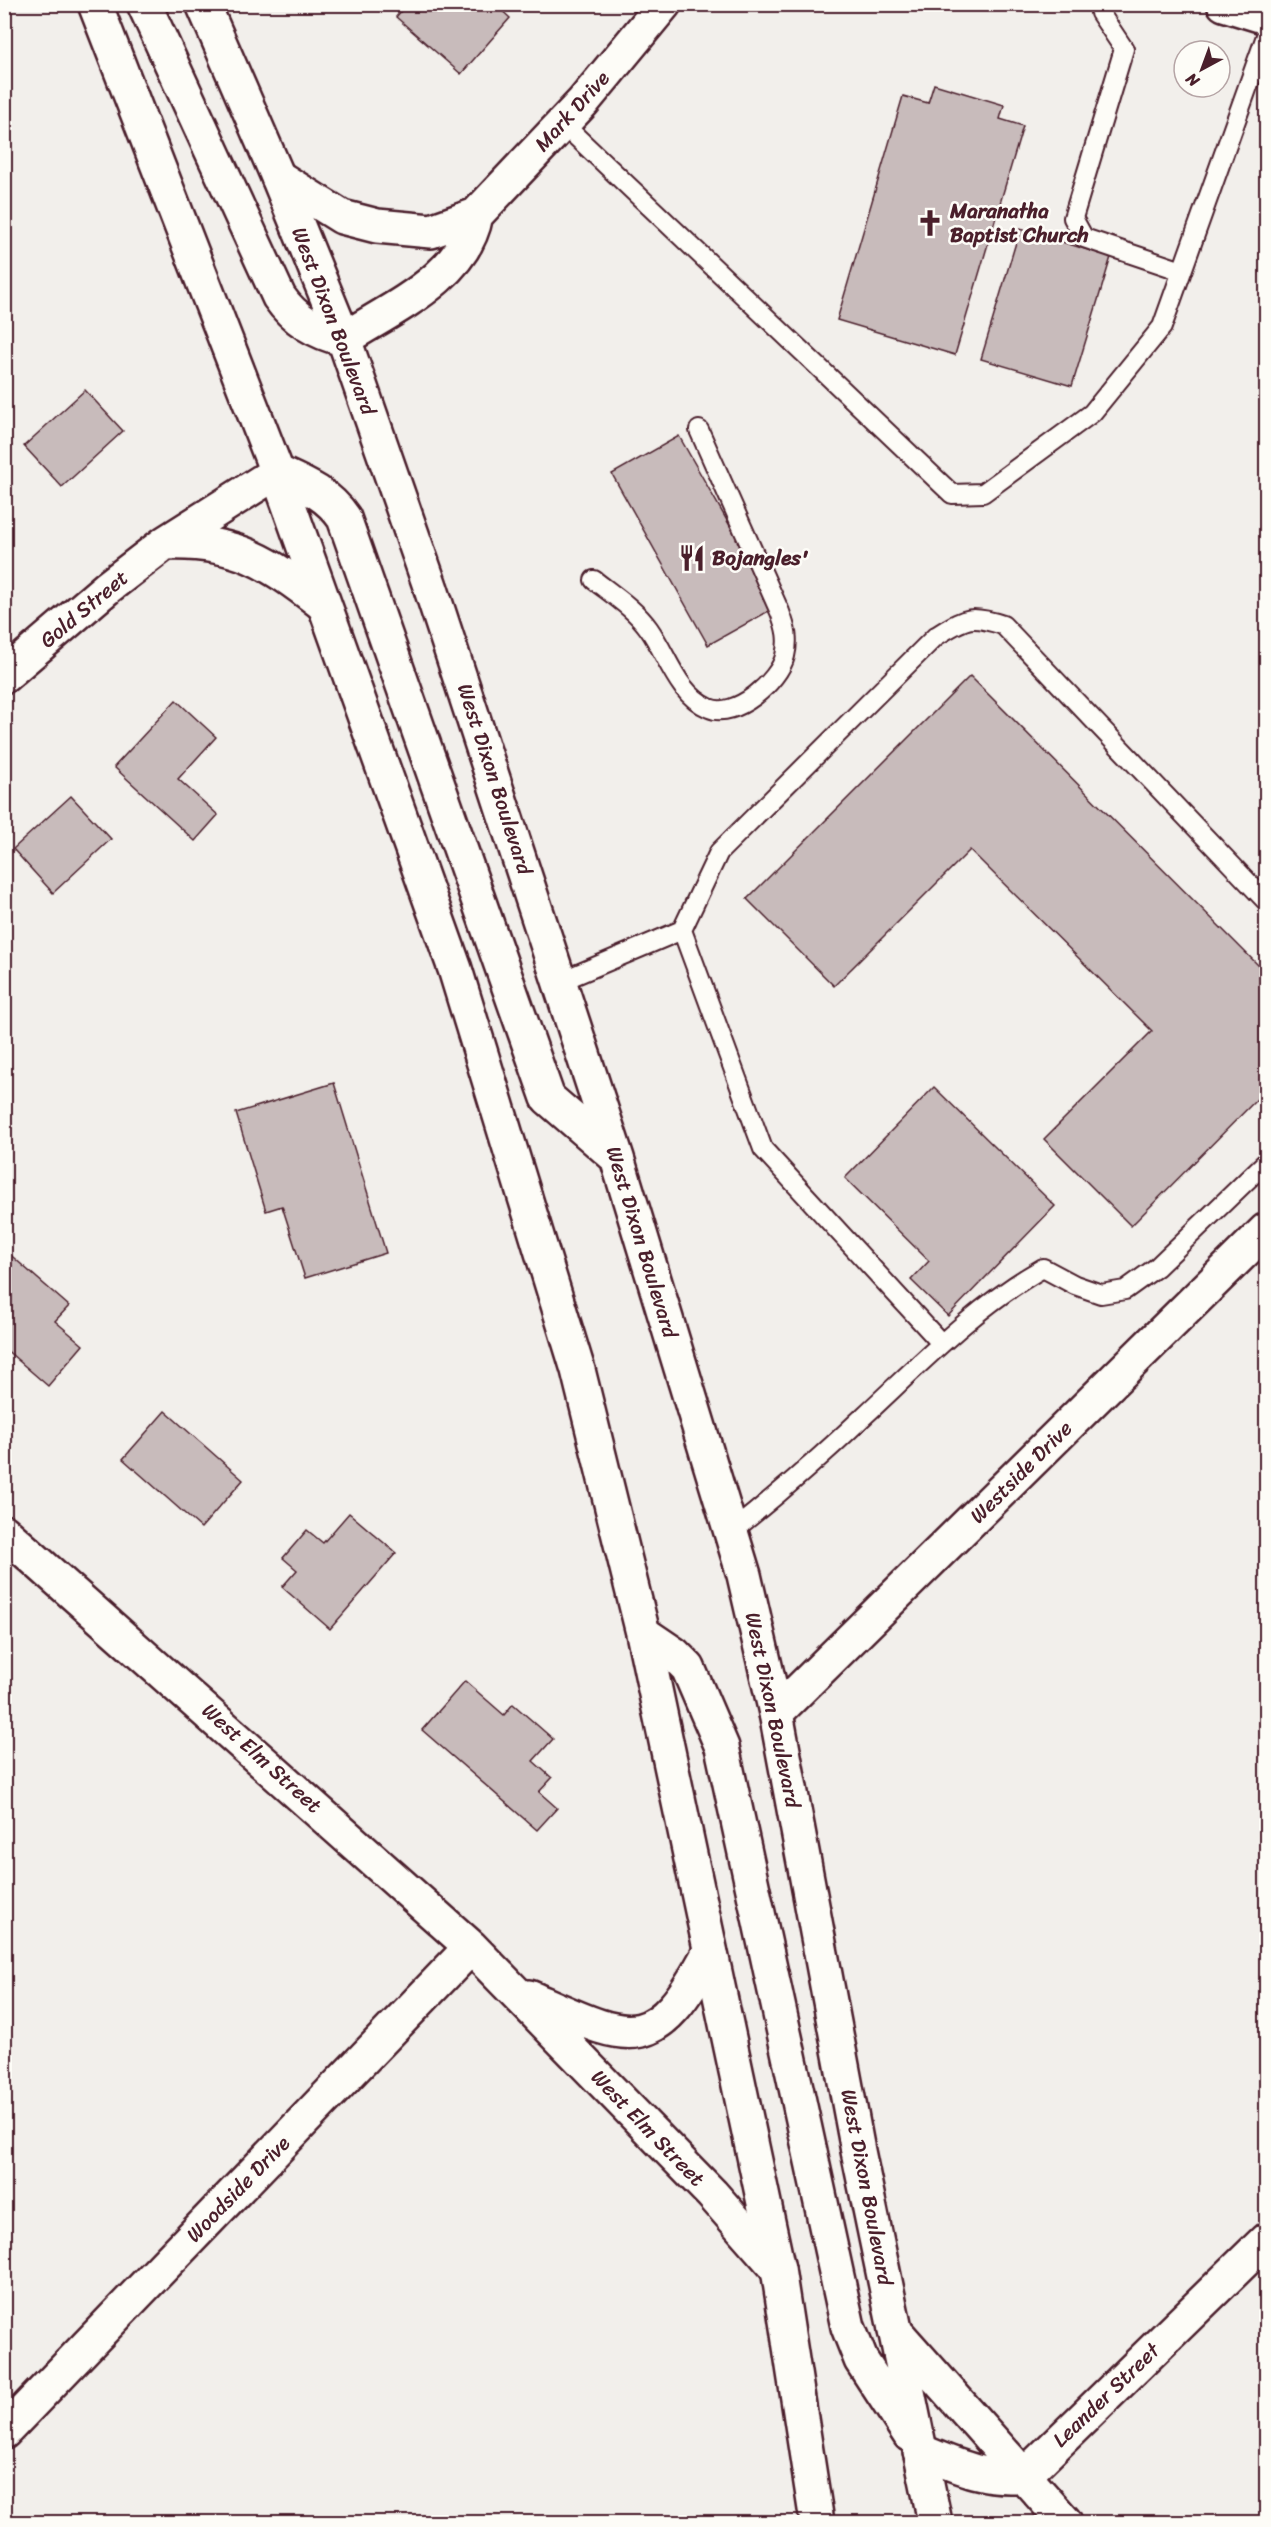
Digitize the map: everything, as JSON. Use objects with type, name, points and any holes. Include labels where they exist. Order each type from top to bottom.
[{"type":"main road","points":[[95,4],[276,472],[455,969],[578,1370],[643,1633],[778,2269],[818,2523]]},
{"type":"main road","points":[[144,4],[279,297],[286,307],[309,325],[323,334],[344,339]]},
{"type":"main road","name":"West Dixon Boulevard","points":[[203,4],[278,177],[344,339],[442,622],[524,865],[559,982],[617,1158],[731,1532],[776,1713],[895,2331],[935,2523]]},
{"type":"main road","name":"Mark Drive","points":[[278,177],[342,217],[377,226],[431,231],[476,215],[562,124],[664,4]]},
{"type":"main road","points":[[1224,4],[1266,17]]},
{"type":"main road","name":"Mark Drive","points":[[344,339],[429,284],[452,263],[468,244],[476,215]]},
{"type":"main road","points":[[276,472],[316,490],[334,503],[344,518],[548,1098],[617,1158]]},
{"type":"main road","name":"Gold Street","points":[[4,676],[108,587],[165,543],[276,472]]},
{"type":"main road","points":[[165,543],[193,542],[239,550],[279,570],[324,604]]},
{"type":"main road","name":"Westside Drive","points":[[776,1713],[1266,1230]]},
{"type":"main road","name":"West Elm Street","points":[[4,1532],[471,1947],[712,2194],[778,2269]]},
{"type":"main road","points":[[643,1633],[674,1654],[688,1668],[722,1747],[848,2327],[861,2360],[920,2451],[971,2472],[1002,2478],[1025,2475]]},
{"type":"main road","name":"Woodside Drive","points":[[4,2432],[471,1947]]},
{"type":"main road","name":"West Elm Street","points":[[514,1990],[591,2025],[620,2032],[640,2031],[657,2025],[675,2007],[690,1987],[710,1951]]},
{"type":"main road","name":"Leander Street","points":[[1025,2475],[1266,2240]]},
{"type":"main road","points":[[895,2331],[1025,2475],[1065,2523]]},
{"type":"lane","points":[[1101,4],[1100,13],[1124,49],[1073,218],[1084,238],[1182,271]]},
{"type":"lane","points":[[562,124],[952,494],[983,493],[1092,413],[1162,327],[1266,36]]},
{"type":"lane","points":[[594,580],[632,610],[649,628],[687,692],[710,709],[722,712],[735,708],[775,678],[784,658],[788,635],[780,612],[699,430]]},
{"type":"lane","points":[[559,982],[682,930],[719,852],[936,636],[960,622],[978,617],[1004,625],[1266,901]]},
{"type":"lane","points":[[682,930],[763,1149],[941,1343]]},
{"type":"lane","points":[[731,1532],[803,1474],[941,1343],[1016,1283],[1043,1268],[1075,1285],[1101,1294],[1125,1290],[1157,1267],[1266,1162]]},
{"type":"building","points":[[407,4],[495,4],[510,18],[461,74],[396,17]]},
{"type":"building","name":"Maranatha Baptist Church","points":[[934,84],[1004,105],[1000,119],[1023,126],[955,355],[837,320],[903,96],[928,103]]},
{"type":"building","points":[[1020,229],[1111,257],[1072,386],[981,359]]},
{"type":"building","points":[[85,390],[123,431],[62,487],[24,446]]},
{"type":"building","points":[[679,436],[776,607],[708,645],[612,474]]},
{"type":"building","points":[[970,676],[1266,973],[1266,1090],[1131,1226],[1044,1139],[1152,1031],[970,850],[834,986],[747,899]]},
{"type":"building","points":[[176,700],[216,737],[178,779],[218,815],[195,841],[114,767]]},
{"type":"building","points":[[71,796],[111,839],[53,893],[13,849]]},
{"type":"building","points":[[334,1083],[386,1253],[305,1278],[282,1206],[266,1211],[236,1113]]},
{"type":"building","points":[[934,1087],[1055,1206],[948,1316],[911,1280],[929,1261],[845,1178]]},
{"type":"building","points":[[6,1251],[69,1306],[55,1321],[83,1345],[48,1386],[4,1348]]},
{"type":"building","points":[[165,1411],[243,1480],[201,1528],[123,1459]]},
{"type":"building","points":[[349,1513],[396,1553],[330,1629],[282,1587],[297,1570],[283,1558],[307,1530],[323,1543]]},
{"type":"building","points":[[465,1681],[504,1715],[513,1704],[553,1739],[533,1761],[552,1778],[539,1792],[557,1808],[537,1830],[422,1730]]},
{"type":"place","name":"Maranatha Baptist Church","points":[[930,223]]},
{"type":"place","name":"Bojangles'","points":[[692,558]]}]
